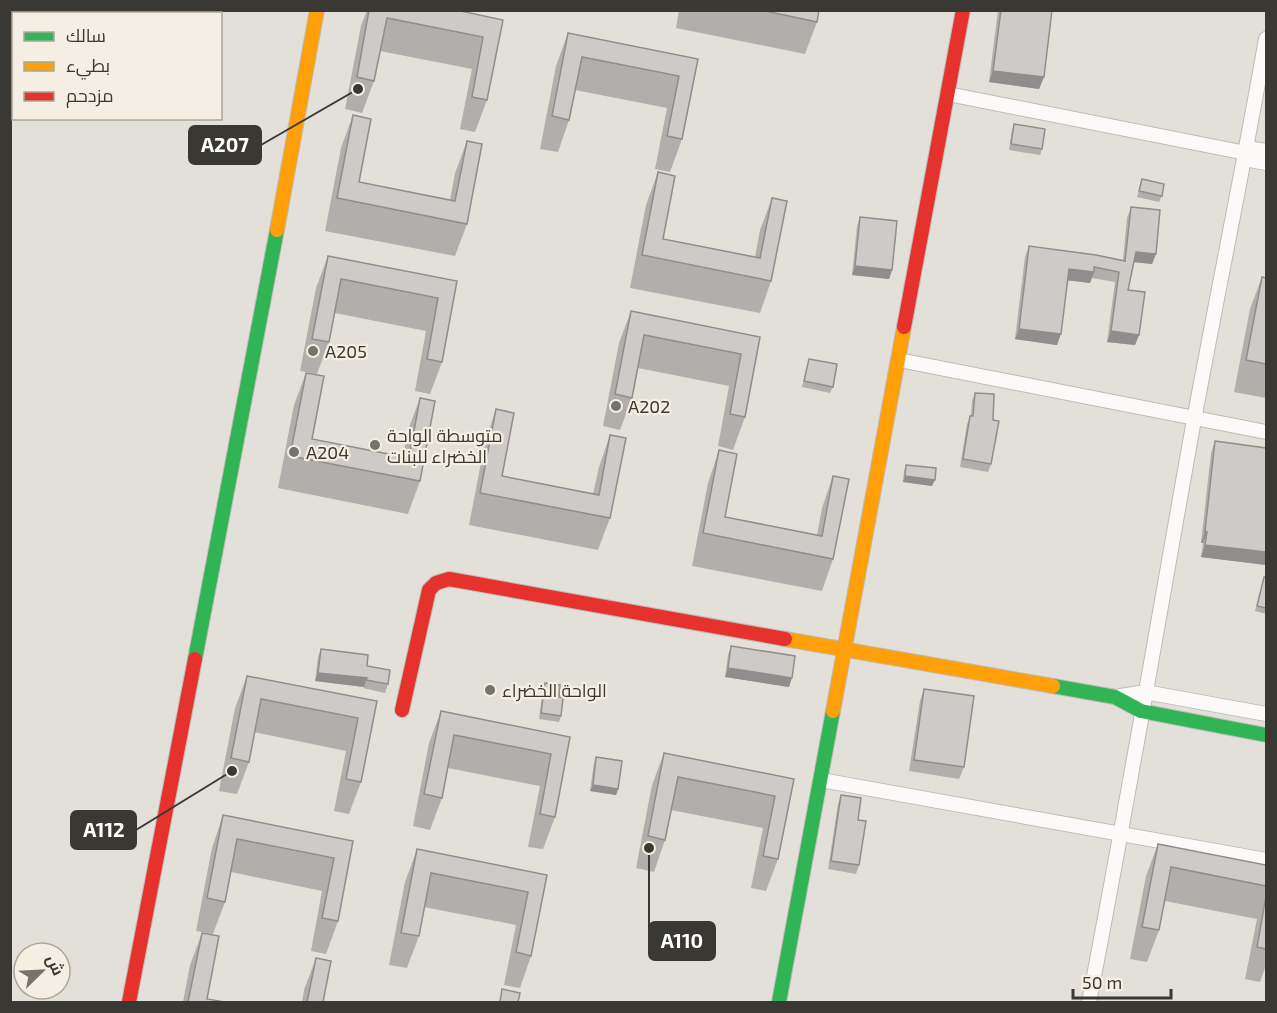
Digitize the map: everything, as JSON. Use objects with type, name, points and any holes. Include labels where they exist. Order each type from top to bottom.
[{"type":"street","points":[[129,1002],[261,317],[317,10]]},
{"type":"street","points":[[779,1002],[963,10]]},
{"type":"street","points":[[1089,1002],[1122,833],[1145,692],[1266,39]]},
{"type":"street","points":[[948,93],[1246,153],[1266,163]]},
{"type":"street","points":[[1246,153],[1266,151]]},
{"type":"street","points":[[899,360],[1266,432]]},
{"type":"street","points":[[402,710],[429,590],[436,584],[449,579],[1115,697],[1142,711],[1266,735]]},
{"type":"street","points":[[1115,697],[1145,692],[1266,714]]},
{"type":"street","points":[[820,780],[1266,860]]},
{"type":"building","points":[[369,10],[456,10],[503,20],[487,100],[472,97],[483,37],[387,18],[374,81],[357,77]]},
{"type":"building","points":[[761,10],[819,10],[817,22]]},
{"type":"building","points":[[1001,10],[1052,10],[1044,77],[993,71]]},
{"type":"building","points":[[568,33],[698,59],[682,139],[667,136],[679,76],[582,57],[569,120],[552,116]]},
{"type":"building","points":[[353,115],[371,119],[359,182],[455,201],[467,141],[482,144],[467,224],[337,198]]},
{"type":"building","points":[[1014,124],[1045,129],[1042,149],[1011,144]]},
{"type":"building","points":[[658,172],[675,176],[663,239],[760,258],[772,198],[787,201],[771,281],[642,255]]},
{"type":"building","points":[[1142,179],[1164,184],[1162,196],[1139,191]]},
{"type":"building","points":[[1131,207],[1160,210],[1156,254],[1136,252],[1128,290],[1145,292],[1139,335],[1111,331],[1119,272],[1094,267],[1094,272],[1069,269],[1061,334],[1019,329],[1029,246],[1125,261]]},
{"type":"building","points":[[860,217],[897,221],[892,270],[855,266]]},
{"type":"building","points":[[328,256],[457,281],[442,362],[427,359],[438,298],[341,279],[329,342],[312,339]]},
{"type":"building","points":[[1262,277],[1266,278],[1266,364],[1246,360]]},
{"type":"building","points":[[631,311],[760,337],[745,417],[730,414],[741,354],[644,335],[632,398],[615,394]]},
{"type":"building","points":[[809,359],[837,364],[833,387],[804,381]]},
{"type":"building","points":[[306,373],[324,376],[312,439],[409,458],[420,398],[435,401],[420,481],[290,456]]},
{"type":"building","points":[[975,393],[994,394],[993,420],[999,421],[991,464],[963,459],[970,416],[973,416]]},
{"type":"building","points":[[496,409],[514,413],[502,476],[599,495],[610,435],[626,438],[610,518],[480,493]]},
{"type":"building","points":[[1215,441],[1266,448],[1266,552],[1205,545]]},
{"type":"building","points":[[719,450],[737,454],[725,517],[822,536],[833,476],[849,479],[833,559],[703,533]]},
{"type":"building","points":[[906,465],[936,468],[935,480],[905,476]]},
{"type":"building","points":[[1264,577],[1266,578],[1266,608],[1257,606]]},
{"type":"building","points":[[731,646],[795,656],[792,678],[728,668]]},
{"type":"building","points":[[321,649],[368,655],[367,666],[390,670],[388,684],[366,680],[367,678],[318,673]]},
{"type":"building","points":[[247,676],[377,701],[361,782],[346,779],[358,718],[261,699],[249,762],[231,758]]},
{"type":"building","points":[[545,683],[560,685],[559,697],[563,698],[561,716],[541,713]]},
{"type":"building","points":[[924,689],[974,696],[964,767],[914,760]]},
{"type":"building","points":[[441,711],[570,737],[555,817],[540,814],[551,754],[454,735],[442,798],[424,794]]},
{"type":"building","points":[[664,753],[794,779],[778,859],[763,856],[775,796],[678,777],[665,840],[648,836]]},
{"type":"building","points":[[596,757],[622,761],[618,789],[593,785]]},
{"type":"building","points":[[841,795],[861,798],[858,820],[866,821],[859,865],[831,861]]},
{"type":"building","points":[[223,815],[353,841],[338,921],[322,918],[334,858],[237,839],[225,902],[207,898]]},
{"type":"building","points":[[1158,844],[1266,865],[1266,886],[1171,867],[1159,930],[1142,927]]},
{"type":"building","points":[[417,849],[547,875],[531,956],[516,952],[528,892],[431,873],[419,936],[401,933]]},
{"type":"building","points":[[1266,896],[1266,949],[1257,947]]},
{"type":"building","points":[[202,933],[219,936],[207,999],[225,1002],[188,1002]]},
{"type":"building","points":[[316,958],[331,961],[323,1002],[307,1002]]},
{"type":"building","points":[[502,989],[520,993],[518,1002],[500,1002]]},
{"type":"traffic: fast","points":[[195,659],[277,230]]},
{"type":"traffic: fast","points":[[1053,686],[1115,697],[1141,711],[1266,735]]},
{"type":"traffic: fast","points":[[779,1002],[833,711]]},
{"type":"traffic: slow","points":[[277,230],[317,10]]},
{"type":"traffic: slow","points":[[833,711],[904,327]]},
{"type":"traffic: slow","points":[[785,639],[1053,686]]},
{"type":"traffic: jam","points":[[904,327],[963,10]]},
{"type":"traffic: jam","points":[[402,710],[429,590],[436,583],[449,579],[785,639]]},
{"type":"traffic: jam","points":[[129,1002],[195,659]]},
{"type":"place","name":"A207","points":[[358,89]]},
{"type":"place","name":"A205","points":[[313,351]]},
{"type":"place","name":"A202","points":[[616,406]]},
{"type":"place","name":"متوسطة الواحة الخضراء للبنات","points":[[375,445]]},
{"type":"place","name":"A204","points":[[294,452]]},
{"type":"place","name":"الواحة الخضراء","points":[[490,690]]},
{"type":"place","name":"A112","points":[[232,771]]},
{"type":"place","name":"A110","points":[[649,848]]}]
